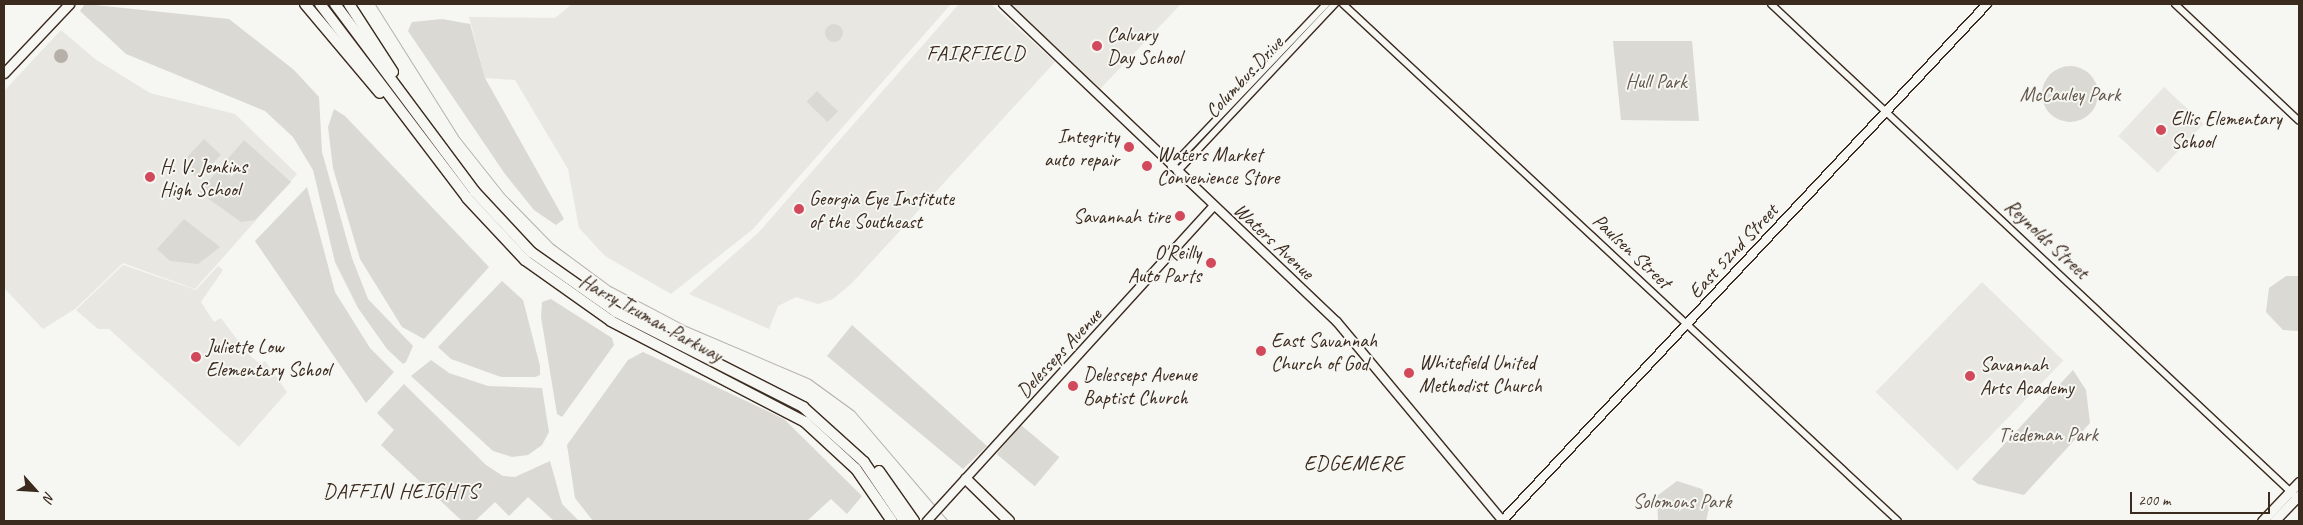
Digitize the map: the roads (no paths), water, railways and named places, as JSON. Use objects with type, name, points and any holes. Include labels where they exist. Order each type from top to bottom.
[{"type":"highway","points":[[305,4],[442,174],[500,236]]},
{"type":"highway","name":"Harry Truman Parkway","points":[[320,4],[500,236],[551,281],[594,311],[805,422],[844,456],[877,496],[892,521]]},
{"type":"highway","name":"Harry Truman Parkway","points":[[335,4],[490,211],[557,273],[616,312],[803,407],[864,462],[904,521]]},
{"type":"highway","points":[[349,4],[436,141]]},
{"type":"highway","points":[[803,407],[856,446],[890,483],[914,521]]},
{"type":"highway","points":[[966,479],[1002,521]]},
{"type":"highway","points":[[966,479],[1009,521]]},
{"type":"highway","points":[[877,496],[888,521]]},
{"type":"main road","points":[[4,73],[69,4]]},
{"type":"main road","name":"Waters Avenue","points":[[1003,4],[1174,169],[1337,322],[1503,521]]},
{"type":"main road","name":"East 52nd Street","points":[[1503,521],[1987,4]]},
{"type":"main road","name":"Delesseps Avenue","points":[[927,521],[1214,206]]},
{"type":"main road","points":[[2274,521],[2296,496],[2299,482]]},
{"type":"main road","points":[[2262,521],[2296,496]]},
{"type":"street","name":"Columbus Drive","points":[[1174,169],[1326,4]]},
{"type":"street","name":"Columbus Drive","points":[[1174,169],[1336,4]]},
{"type":"street","name":"Paulsen Street","points":[[1343,4],[1898,521]]},
{"type":"street","name":"Reynolds Street","points":[[1771,4],[2296,496]]},
{"type":"street","points":[[2175,4],[2299,121]]},
{"type":"waterway","points":[[375,4],[458,136],[505,195],[553,244],[610,286],[686,326],[810,379],[854,411],[936,507]]},
{"type":"waterway","points":[[940,512],[948,521]]},
{"type":"place","name":"Calvary Day School","points":[[1097,46]]},
{"type":"place","name":"Ellis Elementary School","points":[[2161,130]]},
{"type":"place","name":"Integrity auto repair","points":[[1129,147]]},
{"type":"place","name":"Waters Market Convenience Store","points":[[1147,166]]},
{"type":"place","name":"H. V. Jenkins High School","points":[[150,177]]},
{"type":"place","name":"Georgia Eye Institute of the Southeast","points":[[799,209]]},
{"type":"place","name":"Savannah tire","points":[[1180,216]]},
{"type":"place","name":"O'Reilly Auto Parts","points":[[1211,263]]},
{"type":"place","name":"East Savannah Church of God","points":[[1261,351]]},
{"type":"place","name":"Juliette Low Elementary School","points":[[196,357]]},
{"type":"place","name":"Whitefield United Methodist Church","points":[[1409,373]]},
{"type":"place","name":"Savannah Arts Academy","points":[[1970,376]]},
{"type":"place","name":"Delesseps Avenue Baptist Church","points":[[1073,386]]},
{"type":"district","name":"FAIRFIELD","points":[[976,53]]},
{"type":"district","name":"EDGEMERE","points":[[1354,463]]},
{"type":"district","name":"DAFFIN HEIGHTS","points":[[401,491]]},
{"type":"park label","name":"Hull Park","points":[[1656,81]]},
{"type":"park label","name":"McCauley Park","points":[[2070,94]]},
{"type":"park label","name":"Tiedeman Park","points":[[2048,434]]},
{"type":"park label","name":"Solomons Park","points":[[1682,501]]}]
